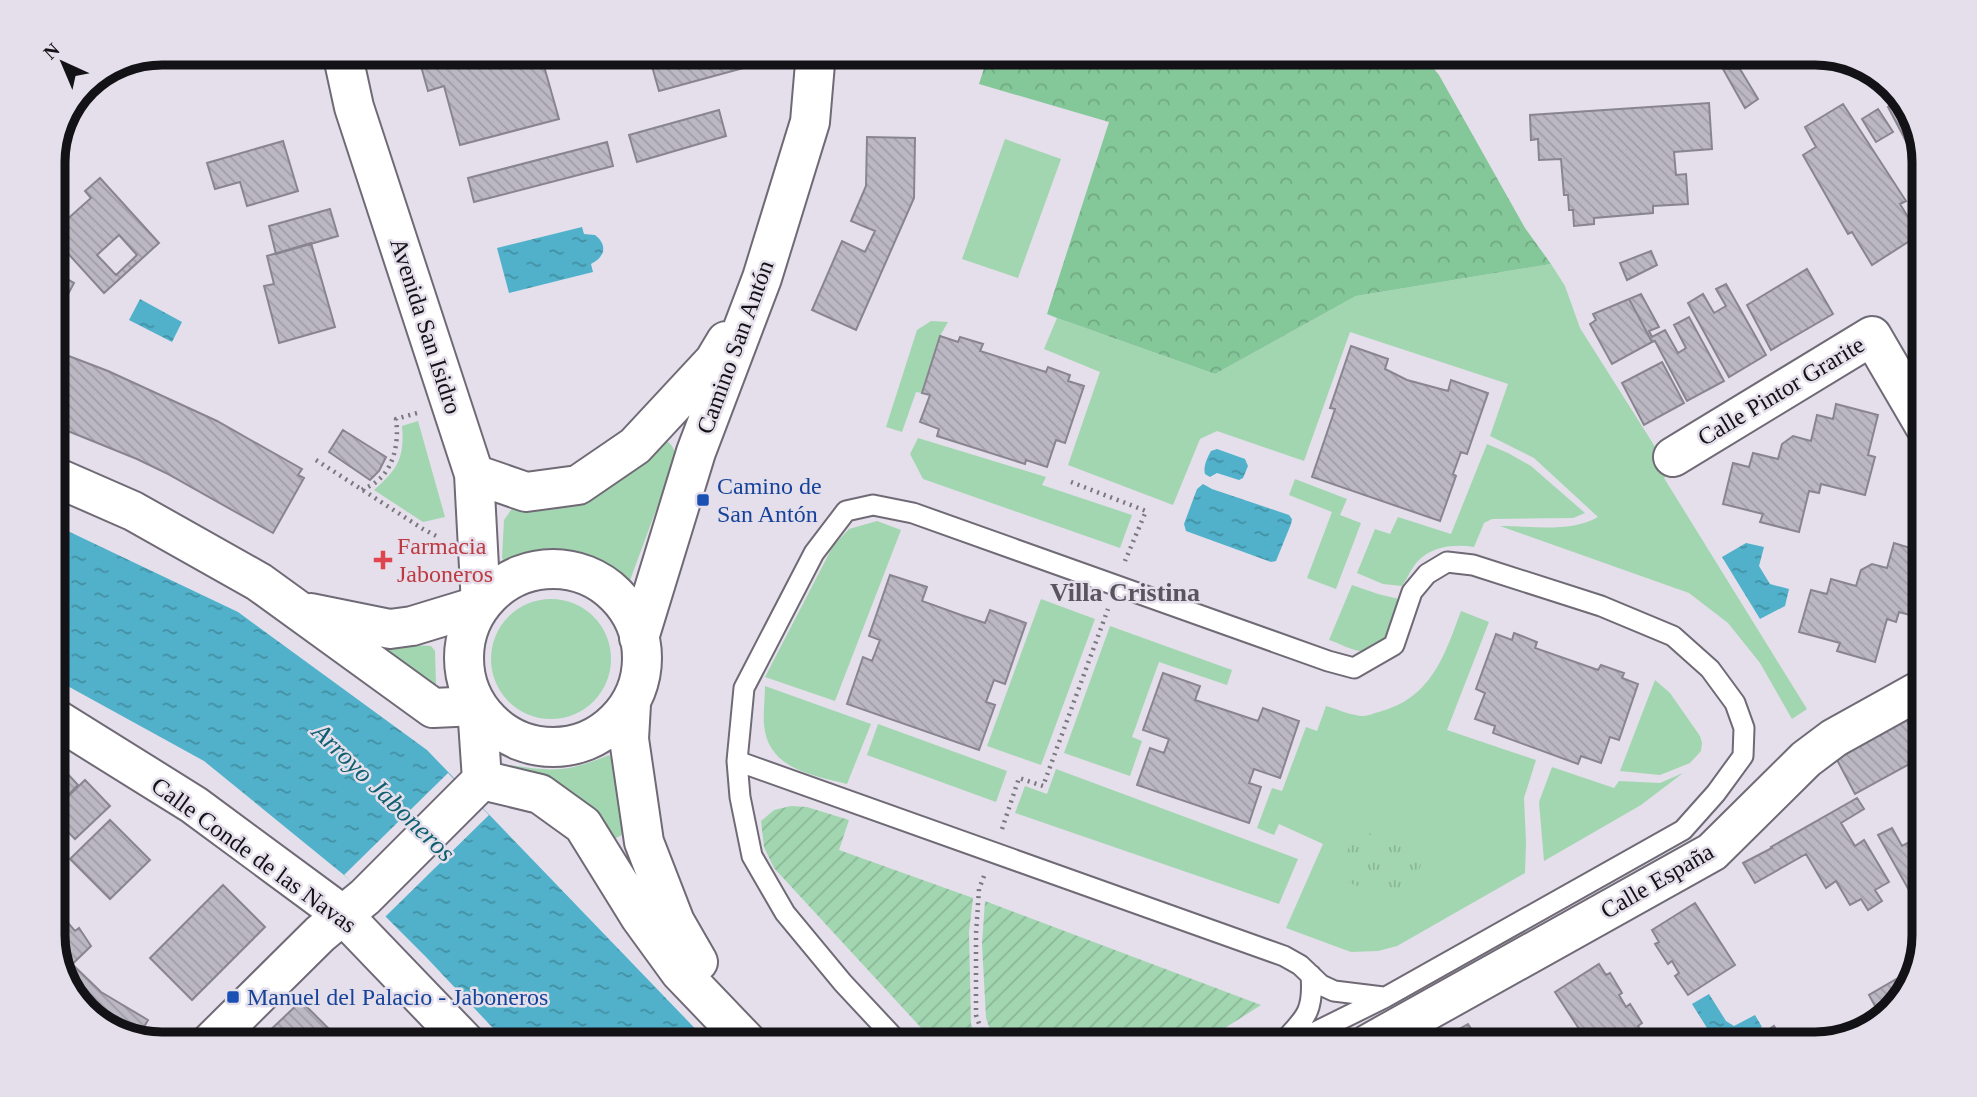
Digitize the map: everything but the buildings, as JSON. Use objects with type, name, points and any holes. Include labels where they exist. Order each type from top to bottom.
[{"type":"main road","name":"Avenida San Isidro","points":[[345,65],[354,107],[474,474],[481,605]]},
{"type":"main road","name":"Camino San Antón","points":[[639,638],[696,452],[762,278],[810,122],[815,65]]},
{"type":"main road","points":[[474,474],[526,492],[578,485],[635,446],[714,361],[762,278]]},
{"type":"main road","name":"Calle Pintor Grarite","points":[[1673,457],[1872,336],[1912,404]]},
{"type":"main road","points":[[65,481],[133,511],[259,582],[433,708],[477,706],[505,733],[526,744],[569,747],[607,730],[631,704]]},
{"type":"main road","points":[[299,611],[390,628],[412,626],[481,605],[509,580],[545,568],[582,572],[614,591],[636,621],[643,671],[631,704],[629,740],[644,842],[675,922],[739,1032]]},
{"type":"main road","points":[[222,1032],[320,934],[354,906],[475,787],[477,706],[465,674],[465,643],[481,605]]},
{"type":"main road","name":"Calle España","points":[[1390,1032],[1712,852],[1807,759],[1834,738],[1912,695]]},
{"type":"main road","name":"Calle Conde de las Navas","points":[[65,724],[354,906],[456,1032]]},
{"type":"main road","points":[[475,787],[540,793],[583,824],[640,917],[680,972],[737,1032]]},
{"type":"lane","points":[[888,1032],[785,913],[752,856],[740,797],[737,761],[744,688],[814,553],[846,511],[873,505],[913,513],[1316,657],[1354,668],[1394,645],[1412,592],[1427,574],[1447,562],[1473,565],[1601,606],[1673,636],[1710,669],[1735,703],[1744,728],[1743,756],[1684,830],[1384,998],[1317,1032]]},
{"type":"lane","points":[[737,761],[1284,956],[1300,965],[1321,985],[1334,991],[1384,998]]},
{"type":"lane","points":[[1293,1032],[1305,1019],[1313,997],[1311,975]]},
{"type":"path","points":[[362,490],[378,481],[392,461],[397,429]]},
{"type":"path","points":[[316,460],[423,529],[478,558]]},
{"type":"path","points":[[982,1032],[976,1014],[979,889],[1019,778],[1043,786],[1146,511],[1071,482]]},
{"type":"green space","points":[[984,65],[1431,65],[1525,228],[1551,264],[1356,296],[1215,374],[1047,314],[1109,122],[979,84]]},
{"type":"green space","points":[[1005,139],[1061,159],[1018,278],[962,259]]},
{"type":"green space","points":[[1551,264],[1565,286],[1580,328],[1671,472],[1664,478],[1807,709],[1792,719],[1760,663],[1728,623],[1689,593],[1500,526],[1563,527],[1598,517],[1534,458],[1490,436],[1508,384],[1350,332],[1304,461],[1217,431],[1200,439],[1173,505],[1068,465],[1100,372],[1044,349],[1057,318],[1215,374],[1356,296]]},
{"type":"green space","points":[[931,321],[948,322],[940,336],[922,393],[916,392],[902,432],[886,427],[917,330]]},
{"type":"green space","points":[[418,421],[445,517],[423,522],[374,490],[389,476],[398,462],[402,447],[402,426]]},
{"type":"green space","points":[[918,438],[1046,477],[1042,485],[1132,515],[1120,548],[923,479],[910,454]]},
{"type":"green space","points":[[663,440],[672,446],[676,456],[629,583],[619,586],[594,571],[566,561],[547,560],[508,565],[504,561],[504,520],[518,500]]},
{"type":"green space","points":[[1487,444],[1531,466],[1585,513],[1573,518],[1492,519],[1484,523],[1474,547],[1451,546],[1429,552],[1417,562],[1402,586],[1383,584],[1357,573],[1375,529],[1390,534],[1398,517],[1451,534]]},
{"type":"green space","points":[[1295,479],[1347,499],[1340,515],[1361,523],[1336,589],[1307,578],[1332,512],[1289,495]]},
{"type":"green space","points":[[877,521],[901,530],[835,701],[765,677],[833,546],[849,529]]},
{"type":"green space","points":[[1352,585],[1399,599],[1388,634],[1378,647],[1370,651],[1356,650],[1329,640]]},
{"type":"green space","points":[[551,599],[574,603],[594,616],[607,636],[611,659],[607,682],[594,702],[574,715],[551,719],[528,715],[508,702],[495,682],[491,659],[495,636],[508,616],[528,603]]},
{"type":"green space","points":[[1041,599],[1095,619],[1041,765],[987,746]]},
{"type":"green space","points":[[1461,611],[1489,622],[1447,730],[1536,760],[1524,798],[1525,873],[1397,946],[1378,951],[1351,952],[1286,928],[1323,844],[1279,824],[1274,835],[1257,828],[1272,788],[1282,791],[1306,727],[1317,731],[1326,706],[1354,715],[1367,716],[1397,706],[1423,686],[1441,659]]},
{"type":"green space","points":[[1110,626],[1232,670],[1227,685],[1159,662],[1132,737],[1142,741],[1130,776],[1064,753]]},
{"type":"green space","points":[[389,644],[431,646],[435,651],[436,685],[431,688],[383,653]]},
{"type":"green space","points":[[1655,680],[1670,693],[1700,736],[1701,751],[1690,763],[1660,775],[1620,771]]},
{"type":"green space","points":[[765,686],[871,724],[847,784],[794,768],[774,752],[767,740],[764,725]]},
{"type":"green space","points":[[878,724],[1007,771],[996,802],[867,755]]},
{"type":"green space","points":[[609,755],[613,761],[623,830],[622,835],[612,840],[510,776],[510,765],[560,769],[582,765]]},
{"type":"green space","points":[[1552,767],[1614,788],[1619,781],[1660,783],[1683,773],[1641,805],[1544,861],[1539,802]]},
{"type":"green space","points":[[1056,769],[1298,859],[1279,904],[1015,813],[1025,786],[1047,794]]},
{"type":"green space","points":[[791,806],[807,807],[849,820],[839,850],[973,898],[969,932],[971,1024],[974,1032],[925,1032],[774,868],[764,847],[761,821],[774,810]]},
{"type":"green space","points":[[1356,828],[1425,855],[1405,905],[1337,878]]},
{"type":"green space","points":[[985,901],[1261,1005],[1219,1032],[991,1032],[986,1018],[982,944]]},
{"type":"water","points":[[582,227],[584,234],[595,235],[603,247],[602,254],[591,264],[593,272],[509,293],[497,248]]},
{"type":"water","points":[[140,299],[182,322],[172,342],[129,320]]},
{"type":"water","points":[[1217,449],[1245,459],[1248,466],[1243,478],[1239,480],[1217,473],[1210,477],[1205,474],[1208,457],[1211,451]]},
{"type":"water","points":[[1203,484],[1289,515],[1291,524],[1276,561],[1271,562],[1186,531],[1184,524],[1197,489]]},
{"type":"water","name":"Arroyo Jaboneros","points":[[65,530],[238,612],[427,750],[698,1032],[497,1032],[344,875],[204,761],[65,685]]},
{"type":"water","points":[[1746,543],[1764,547],[1759,566],[1770,584],[1789,589],[1785,606],[1760,619],[1722,557]]},
{"type":"water","points":[[1709,994],[1726,1021],[1734,1026],[1755,1015],[1762,1027],[1754,1032],[1710,1032],[1692,1004]]},
{"type":"pier","points":[[448,773],[489,815],[385,917],[344,875]]},
{"type":"place","name":"Camino de San Antón","points":[[703,500]]},
{"type":"place","name":"Farmacia Jaboneros","points":[[383,560]]},
{"type":"place","name":"Manuel del Palacio - Jaboneros","points":[[233,997]]},
{"type":"district","name":"Villa Cristina","points":[[1125,592]]}]
